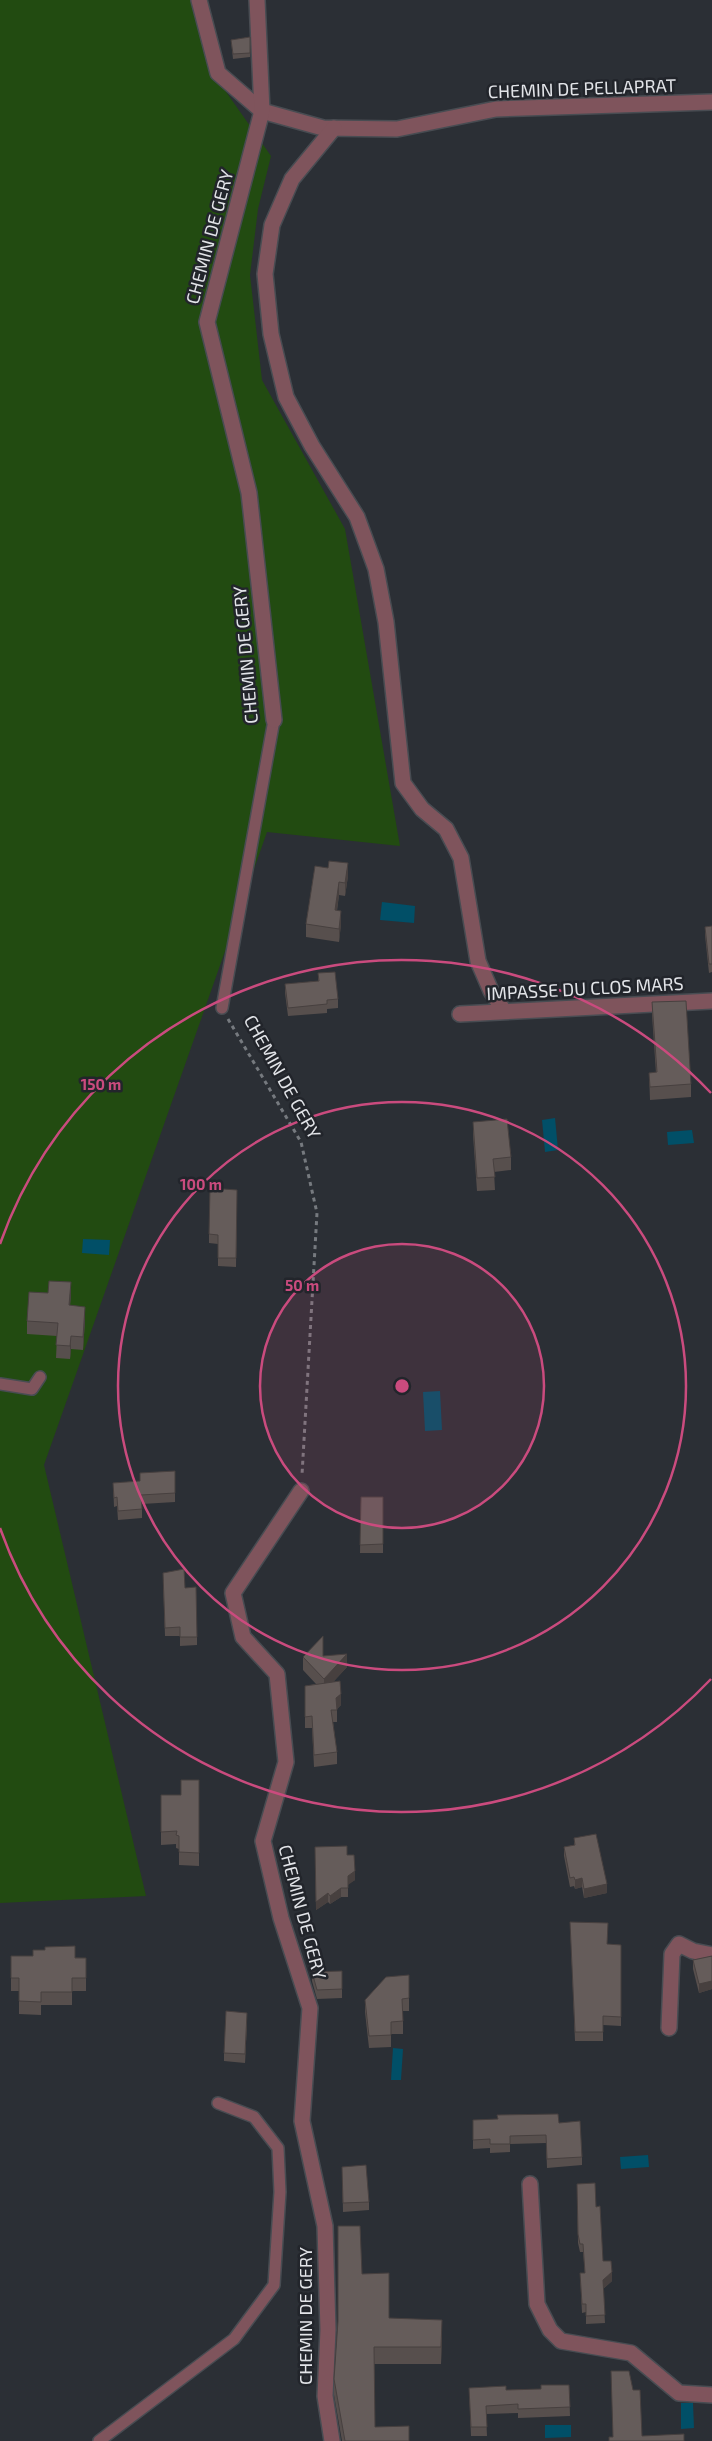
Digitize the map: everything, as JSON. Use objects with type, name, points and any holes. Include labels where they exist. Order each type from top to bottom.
[{"type":"street","name":"CHEMIN DE PELLAPRAT","points":[[199,0],[218,73],[262,111],[324,128],[397,129],[496,109],[712,102]]},
{"type":"street","name":"CHEMIN DE GERY","points":[[257,0],[262,111],[207,322],[249,493],[274,720]]},
{"type":"street","points":[[334,128],[292,179],[272,225],[265,274],[271,334],[286,397],[312,446],[357,517],[376,568],[386,622],[403,783],[422,809],[446,829],[461,858],[478,961],[491,991],[504,1011]]},
{"type":"street","name":"IMPASSE DU CLOS MARS","points":[[460,1014],[712,1001]]},
{"type":"street","name":"CHEMIN DE GERY","points":[[301,1491],[233,1593],[243,1637],[277,1674],[286,1762],[263,1841],[281,1918],[310,2008],[302,2121],[325,2226],[328,2330],[325,2396],[332,2441]]},
{"type":"street","points":[[668,2028],[672,1954],[680,1944],[693,1951],[712,1955]]},
{"type":"street","points":[[530,2184],[537,2304],[550,2330],[561,2341],[630,2353],[679,2392],[712,2395]]},
{"type":"lane","name":"CHEMIN DE GERY","points":[[222,1008],[274,720]]},
{"type":"lane","points":[[0,1384],[32,1389],[40,1377]]},
{"type":"lane","points":[[99,2441],[234,2339],[274,2285],[280,2192],[278,2148],[254,2117],[218,2103]]},
{"type":"path","name":"CHEMIN DE GERY","points":[[222,1008],[301,1142],[317,1213],[303,1421],[301,1491]]},
{"type":"green space","points":[[0,0],[193,0],[215,76],[271,156],[258,209],[250,275],[262,380],[345,529],[400,846],[267,832],[44,1465],[146,1896],[0,1903]]},
{"type":"water","points":[[382,902],[415,906],[414,923],[380,920]]},
{"type":"water","points":[[555,1118],[558,1150],[545,1152],[542,1120]]},
{"type":"water","points":[[692,1130],[694,1143],[668,1145],[667,1132]]},
{"type":"water","points":[[83,1239],[110,1240],[109,1255],[82,1253]]},
{"type":"water","points":[[440,1391],[442,1430],[425,1431],[423,1392]]},
{"type":"water","points":[[393,2048],[403,2049],[401,2080],[391,2080]]},
{"type":"water","points":[[648,2155],[649,2167],[621,2169],[620,2157]]},
{"type":"water","points":[[681,2403],[693,2403],[694,2428],[681,2429]]},
{"type":"water","points":[[545,2425],[571,2425],[571,2437],[545,2438]]},
{"type":"building","points":[[250,37],[250,53],[233,54],[231,40]]},
{"type":"building","points":[[329,861],[348,863],[345,883],[339,882],[335,910],[341,911],[339,929],[306,924],[315,866],[328,868]]},
{"type":"building","points":[[712,926],[712,964],[709,964],[705,927]]},
{"type":"building","points":[[335,972],[338,999],[327,1000],[327,1004],[288,1008],[285,984],[319,981],[318,973]]},
{"type":"building","points":[[686,1001],[691,1084],[650,1087],[649,1073],[657,1072],[652,1002]]},
{"type":"building","points":[[507,1119],[511,1157],[493,1159],[495,1177],[477,1178],[473,1122]]},
{"type":"building","points":[[210,1188],[237,1190],[236,1258],[218,1258],[218,1235],[209,1234]]},
{"type":"building","points":[[49,1281],[71,1282],[69,1305],[85,1307],[83,1337],[71,1336],[70,1346],[56,1345],[58,1323],[27,1321],[29,1292],[48,1293]]},
{"type":"building","points":[[175,1471],[175,1493],[141,1495],[142,1509],[118,1511],[117,1497],[114,1498],[113,1483],[140,1481],[140,1473]]},
{"type":"building","points":[[361,1497],[383,1497],[383,1544],[360,1545]]},
{"type":"building","points":[[184,1569],[185,1588],[196,1587],[197,1637],[180,1637],[180,1627],[165,1628],[163,1573]]},
{"type":"building","points":[[323,1636],[323,1656],[347,1654],[324,1679],[303,1657]]},
{"type":"building","points":[[340,1681],[341,1694],[336,1698],[337,1710],[331,1710],[337,1752],[314,1755],[312,1716],[305,1717],[305,1686]]},
{"type":"building","points":[[181,1780],[199,1780],[199,1853],[179,1852],[179,1836],[176,1835],[177,1831],[161,1832],[161,1795],[181,1795]]},
{"type":"building","points":[[596,1834],[607,1884],[584,1889],[582,1878],[575,1880],[574,1877],[570,1878],[564,1847],[575,1845],[574,1838]]},
{"type":"building","points":[[347,1846],[347,1855],[354,1855],[355,1871],[348,1876],[348,1888],[341,1888],[330,1896],[328,1893],[316,1902],[315,1847]]},
{"type":"building","points":[[570,1922],[608,1923],[607,1944],[621,1945],[621,2017],[603,2016],[603,2032],[575,2032]]},
{"type":"building","points":[[75,1946],[75,1958],[86,1958],[86,1978],[72,1978],[72,1992],[41,1992],[41,2002],[19,2001],[19,1978],[11,1978],[11,1956],[33,1956],[33,1950],[45,1950],[45,1947]]},
{"type":"building","points":[[712,1956],[712,1981],[699,1984],[693,1960]]},
{"type":"building","points":[[342,1971],[342,1989],[317,1990],[312,1972]]},
{"type":"building","points":[[409,1975],[409,1998],[402,1999],[403,2021],[391,2022],[391,2035],[369,2036],[365,2000],[386,1977]]},
{"type":"building","points":[[226,2011],[247,2013],[245,2054],[224,2053]]},
{"type":"building","points":[[558,2114],[559,2123],[580,2121],[582,2157],[547,2159],[546,2135],[510,2136],[510,2144],[490,2144],[490,2139],[473,2140],[473,2120],[498,2119],[497,2115]]},
{"type":"building","points":[[366,2165],[369,2202],[343,2203],[342,2167]]},
{"type":"building","points":[[595,2183],[596,2207],[600,2206],[603,2261],[611,2261],[612,2272],[603,2280],[605,2315],[586,2316],[586,2304],[582,2304],[580,2273],[585,2273],[583,2244],[580,2244],[578,2234],[577,2184]]},
{"type":"building","points":[[338,2226],[360,2226],[362,2274],[389,2273],[389,2318],[442,2320],[441,2347],[374,2347],[375,2427],[409,2426],[409,2441],[345,2441],[334,2379],[338,2321]]},
{"type":"building","points":[[611,2371],[629,2371],[633,2390],[640,2390],[642,2436],[684,2434],[684,2441],[609,2441],[609,2437],[613,2437]]},
{"type":"building","points":[[541,2385],[569,2385],[570,2407],[518,2409],[518,2404],[486,2406],[487,2427],[471,2427],[469,2388],[506,2386],[506,2390],[541,2389]]}]
